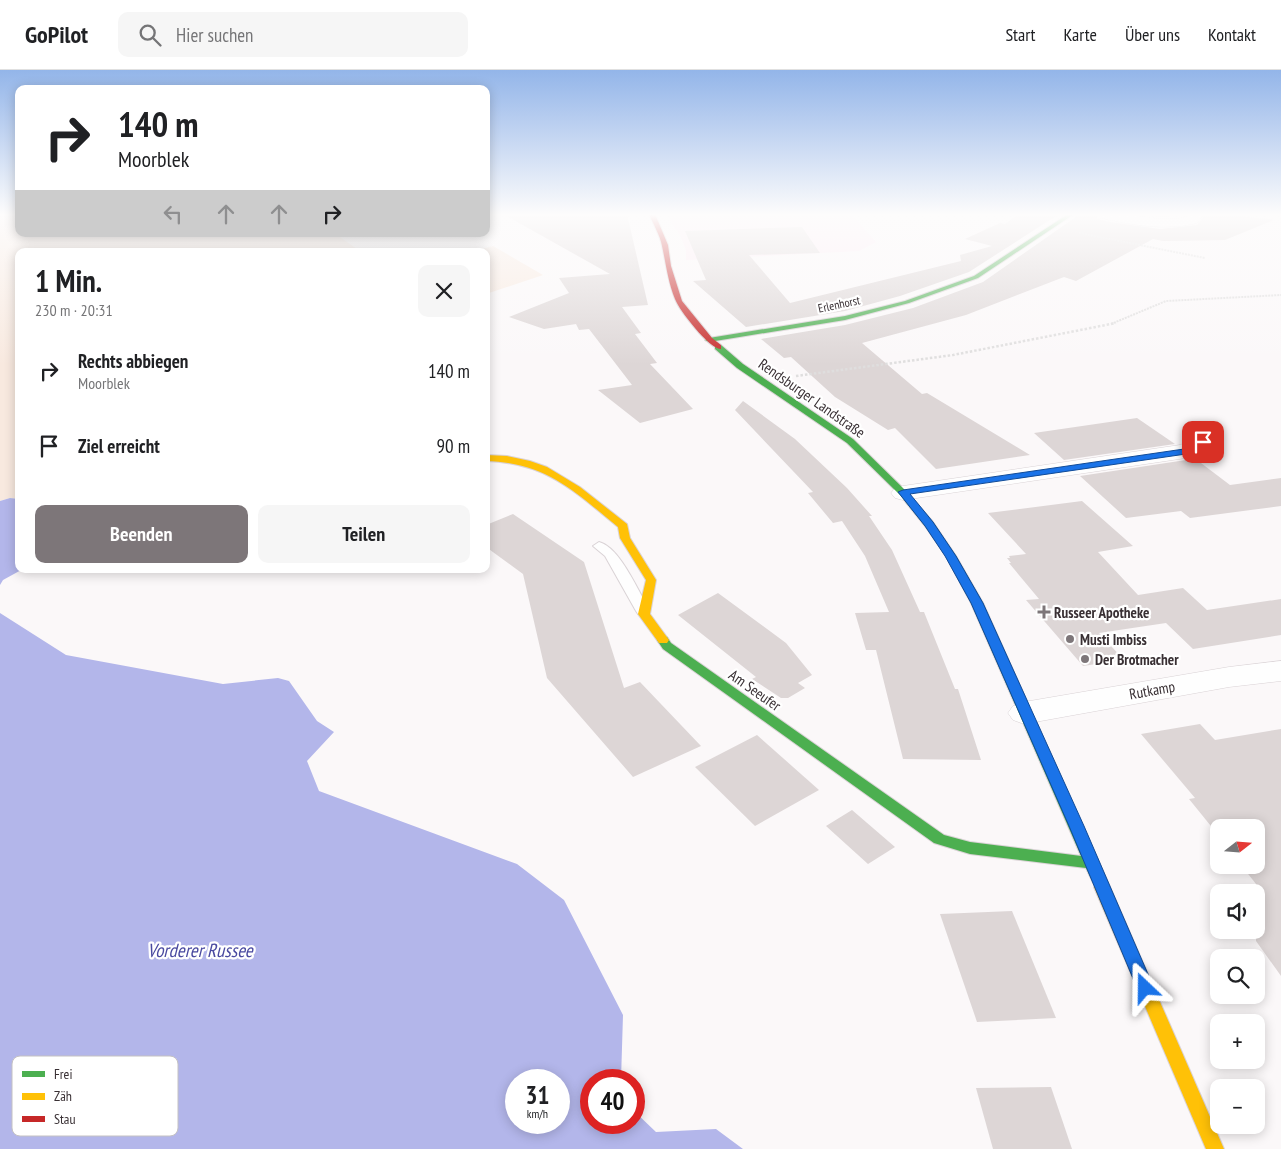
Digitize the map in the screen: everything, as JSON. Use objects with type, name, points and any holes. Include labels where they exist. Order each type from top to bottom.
[{"type":"street","name":"Rendsburger Landstraße","points":[[668,264],[679,301],[709,340],[740,366],[850,441],[903,492],[929,524],[951,556],[977,603],[1215,1149]]},
{"type":"street","name":"Erlenhorst","points":[[709,340],[836,320],[907,302],[976,277],[995,264]]},
{"type":"street","points":[[903,492],[1186,451],[1203,442]]},
{"type":"street","points":[[490,457],[500,456],[522,458],[547,469],[623,526],[625,538],[651,580],[644,614]]},
{"type":"street","name":"Am Seeufer","points":[[644,614],[667,646],[939,839],[970,848],[1091,863]]},
{"type":"street","name":"Rutkamp","points":[[1024,713],[1229,676],[1281,671]]},
{"type":"lane","points":[[599,546],[610,554],[644,614]]},
{"type":"path","points":[[808,374],[953,355],[1116,323],[1166,301],[1281,295]]},
{"type":"shaded area","points":[[0,264],[15,264],[15,499],[0,501]]},
{"type":"shaded area","points":[[490,264],[525,264],[543,275],[490,293]]},
{"type":"water","points":[[15,499],[16,573],[3,580],[0,585],[0,501]]},
{"type":"water","name":"Vorderer Russee","points":[[0,613],[66,655],[223,684],[278,678],[289,681],[317,721],[334,732],[307,761],[319,791],[517,864],[564,900],[623,1015],[621,1069],[580,1069],[580,1134],[645,1134],[645,1122],[656,1132],[716,1129],[743,1149],[0,1149]]},
{"type":"building","points":[[593,264],[639,264],[648,305],[622,307],[641,333],[635,334],[657,363],[650,364],[693,409],[640,423],[598,390],[632,385],[589,329],[579,330],[576,324],[544,329],[509,317],[569,293],[559,278],[610,274]]},
{"type":"building","points":[[699,264],[757,264],[790,303],[947,264],[981,264],[969,272],[900,296],[845,311],[746,327],[693,281],[706,280]]},
{"type":"building","points":[[1008,264],[1107,264],[1076,281],[1064,277],[966,315],[862,343],[922,394],[927,393],[1030,455],[936,469],[895,428],[888,430],[835,397],[791,357],[784,358],[761,339],[845,325],[913,308],[983,282]]},
{"type":"building","points":[[743,401],[795,439],[847,488],[872,516],[869,516],[892,550],[920,612],[924,612],[955,689],[958,689],[981,760],[903,759],[876,650],[866,650],[855,613],[889,612],[865,556],[842,521],[833,523],[808,493],[813,492],[735,410]]},
{"type":"building","points":[[1137,418],[1175,444],[1064,460],[1034,433]]},
{"type":"building","points":[[1193,457],[1230,485],[1281,478],[1281,506],[1190,518],[1181,511],[1126,518],[1080,476],[1186,460]]},
{"type":"building","points":[[1082,501],[1133,546],[1098,552],[1138,595],[1183,588],[1207,610],[1281,599],[1281,635],[1193,649],[1166,623],[1099,633],[1124,660],[1083,666],[1026,600],[1039,599],[1007,558],[1010,558],[1009,556],[1026,554],[988,513]]},
{"type":"building","points":[[513,514],[584,562],[624,688],[640,682],[701,746],[633,777],[547,678],[523,574],[490,550],[490,523]]},
{"type":"building","points":[[718,593],[786,643],[812,675],[798,683],[805,688],[788,698],[781,698],[752,679],[756,677],[678,615]]},
{"type":"building","points":[[1200,724],[1215,740],[1281,729],[1281,976],[1265,954],[1265,949],[1262,949],[1256,941],[1256,939],[1265,939],[1265,884],[1256,884],[1248,874],[1265,874],[1265,819],[1210,819],[1210,825],[1189,799],[1195,798],[1141,734]]},
{"type":"building","points":[[757,735],[819,790],[755,826],[695,767]]},
{"type":"building","points":[[852,810],[895,847],[868,864],[826,826]]},
{"type":"building","points":[[1012,911],[1056,1018],[977,1022],[940,914]]},
{"type":"building","points":[[1051,1087],[1072,1149],[993,1149],[976,1088]]},
{"type":"traffic: fast","points":[[709,340],[845,318],[907,302],[976,277],[995,264]]},
{"type":"traffic: fast","points":[[718,347],[740,366],[850,441],[903,493],[929,524],[951,556],[977,603],[1102,887]]},
{"type":"traffic: fast","points":[[663,640],[667,646],[939,839],[970,848],[1091,863]]},
{"type":"traffic: slow","points":[[490,458],[527,463],[544,469],[576,489],[623,526],[625,538],[651,580],[644,614],[663,640]]},
{"type":"traffic: slow","points":[[1102,887],[1215,1149]]},
{"type":"traffic: jam","points":[[668,264],[679,301],[709,340],[718,347]]},
{"type":"place","name":"Russeer Apotheke","points":[[1044,612]]},
{"type":"place","name":"Musti Imbiss","points":[[1070,639]]},
{"type":"place","name":"Der Brotmacher","points":[[1085,659]]},
{"type":"route","points":[[1145,988],[1076,826],[1024,713],[977,603],[951,556],[929,524],[903,492],[1186,451],[1203,442]]}]
